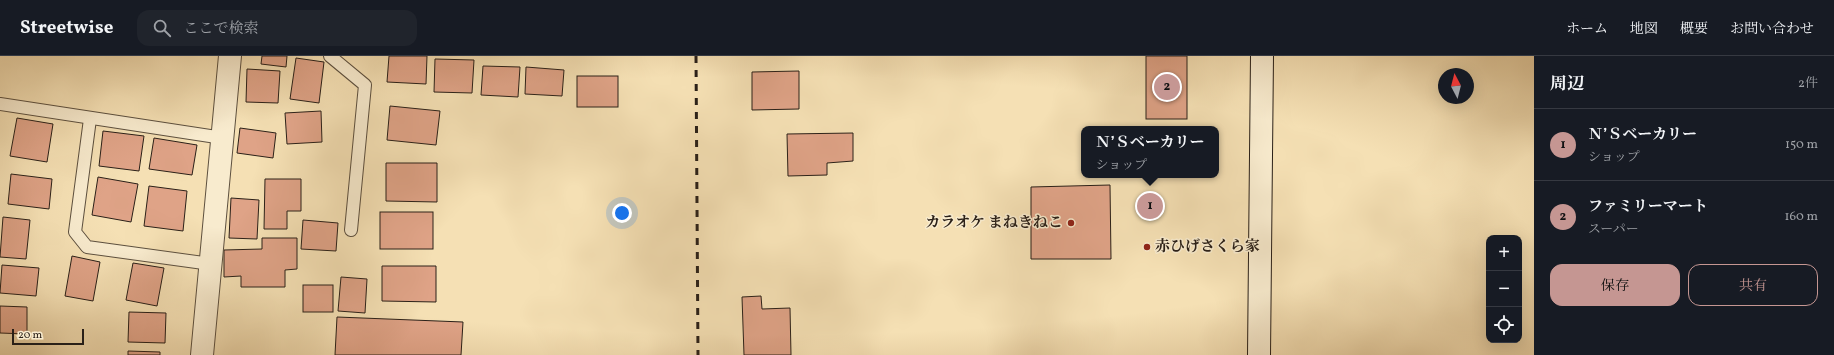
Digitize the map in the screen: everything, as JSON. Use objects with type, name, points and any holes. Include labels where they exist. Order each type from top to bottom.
[{"type":"street","points":[[202,355],[230,56]]},
{"type":"street","points":[[1259,355],[1262,56]]},
{"type":"lane","points":[[330,56],[365,84],[351,230]]},
{"type":"lane","points":[[0,104],[90,119],[223,138]]},
{"type":"lane","points":[[90,119],[75,232],[87,247],[211,264]]},
{"type":"building","points":[[262,56],[287,56],[286,67],[261,64]]},
{"type":"building","points":[[389,56],[427,56],[426,84],[387,82]]},
{"type":"building","points":[[1146,56],[1187,56],[1187,119],[1146,119]]},
{"type":"building","points":[[296,58],[324,62],[319,103],[290,99]]},
{"type":"building","points":[[435,59],[474,60],[472,93],[434,92]]},
{"type":"building","points":[[483,66],[520,67],[518,97],[481,95]]},
{"type":"building","points":[[526,67],[564,70],[562,96],[525,94]]},
{"type":"building","points":[[247,69],[280,71],[278,103],[246,102]]},
{"type":"building","points":[[799,71],[799,109],[752,110],[752,72]]},
{"type":"building","points":[[577,76],[618,76],[618,107],[577,107]]},
{"type":"building","points":[[390,106],[440,111],[436,145],[387,140]]},
{"type":"building","points":[[321,111],[322,142],[287,144],[285,113]]},
{"type":"building","points":[[17,118],[53,124],[47,162],[10,156]]},
{"type":"building","points":[[240,128],[276,133],[273,158],[237,153]]},
{"type":"building","points":[[103,131],[144,136],[139,171],[99,166]]},
{"type":"building","points":[[853,133],[853,161],[827,163],[827,175],[788,176],[787,134]]},
{"type":"building","points":[[154,138],[197,145],[192,175],[149,169]]},
{"type":"building","points":[[386,163],[437,163],[437,202],[386,201]]},
{"type":"building","points":[[11,174],[52,179],[49,209],[8,204]]},
{"type":"building","points":[[98,177],[138,184],[131,222],[92,215]]},
{"type":"building","points":[[265,179],[301,179],[301,211],[287,211],[287,229],[264,229]]},
{"type":"building","name":"カラオケ まねきねこ","points":[[1110,185],[1111,259],[1031,259],[1031,187]]},
{"type":"building","points":[[149,186],[187,191],[183,231],[144,226]]},
{"type":"building","points":[[231,198],[259,200],[257,239],[229,238]]},
{"type":"building","points":[[380,212],[433,212],[433,249],[380,249]]},
{"type":"building","points":[[3,217],[30,220],[26,259],[0,257]]},
{"type":"building","points":[[303,220],[338,223],[336,251],[301,249]]},
{"type":"building","points":[[262,238],[297,238],[297,269],[285,270],[285,287],[241,287],[241,276],[224,277],[224,250],[262,249]]},
{"type":"building","points":[[72,256],[100,262],[93,301],[65,296]]},
{"type":"building","points":[[133,263],[164,268],[157,306],[126,300]]},
{"type":"building","points":[[2,265],[39,268],[36,296],[0,293]]},
{"type":"building","points":[[382,266],[436,266],[436,302],[382,301]]},
{"type":"building","points":[[341,277],[367,279],[365,313],[338,311]]},
{"type":"building","points":[[303,285],[333,285],[333,312],[303,312]]},
{"type":"building","points":[[761,296],[762,309],[790,308],[791,355],[744,355],[742,297]]},
{"type":"building","points":[[0,306],[27,307],[27,334],[0,333]]},
{"type":"building","points":[[129,312],[166,313],[165,343],[128,342]]},
{"type":"building","points":[[337,317],[463,322],[461,355],[335,355]]},
{"type":"building","points":[[128,351],[160,352],[160,355],[128,355]]},
{"type":"railway","points":[[696,56],[698,355]]},
{"type":"place","name":"ファミリーマート","points":[[1167,87]]},
{"type":"place","name":"Ｎ’Ｓベーカリー","points":[[1150,206]]},
{"type":"place","name":"カラオケ まねきねこ","points":[[1071,223]]},
{"type":"place","name":"赤ひげさくら家","points":[[1147,247]]}]
